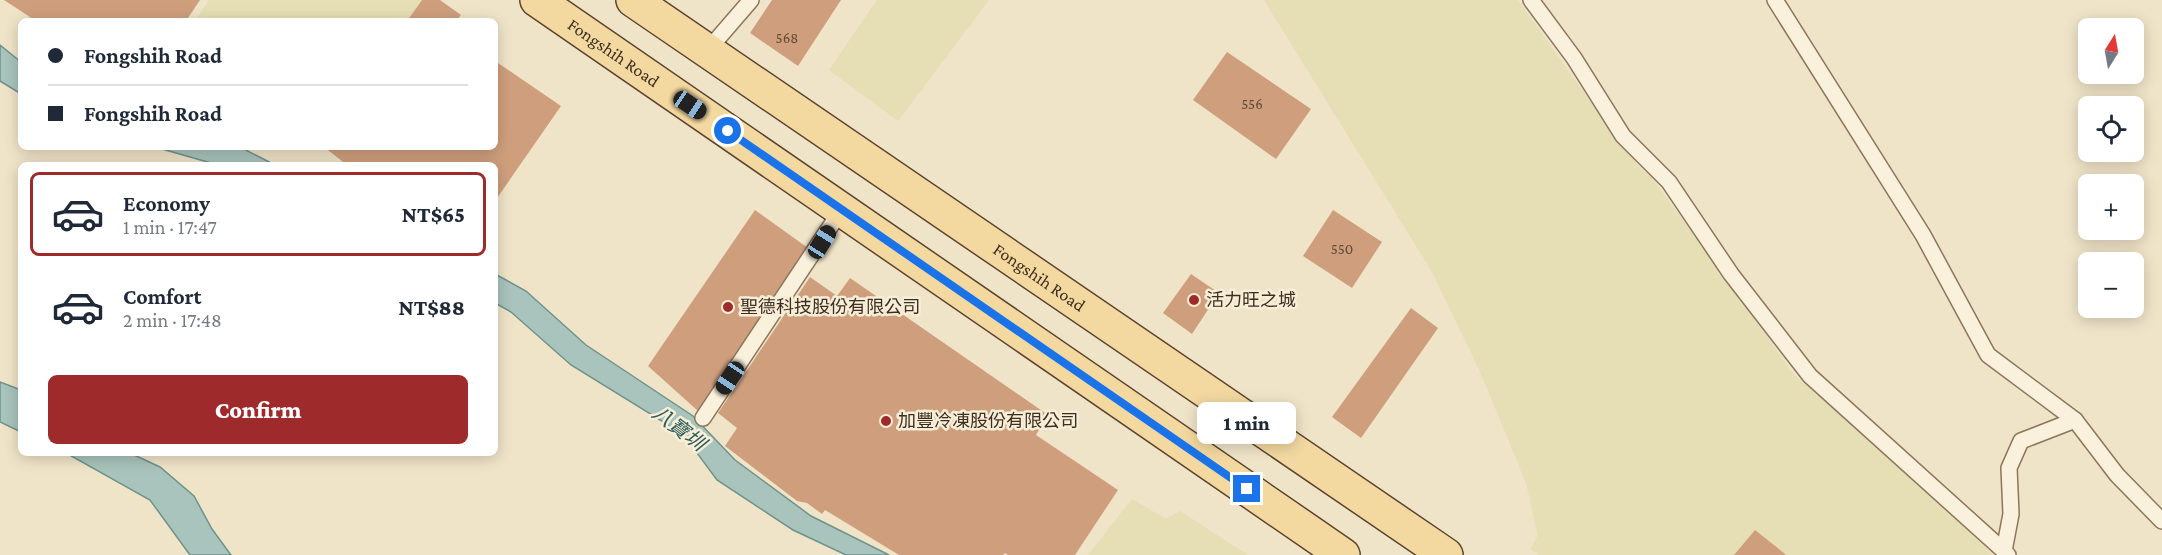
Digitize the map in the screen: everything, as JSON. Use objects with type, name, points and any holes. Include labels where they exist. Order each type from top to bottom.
[{"type":"main road","name":"Fongshih Road","points":[[537,0],[1343,555]]},
{"type":"main road","name":"Fongshih Road","points":[[633,0],[1446,555]]},
{"type":"lane","points":[[707,51],[751,0]]},
{"type":"lane","points":[[1531,0],[1574,58],[1623,136],[1669,182],[1731,274],[1810,376],[2006,553]]},
{"type":"lane","points":[[1775,0],[1923,235],[1988,355],[2075,420],[2117,475],[2162,521]]},
{"type":"lane","points":[[703,418],[842,210]]},
{"type":"lane","points":[[2006,553],[2011,514],[2009,468],[2021,441],[2075,420]]},
{"type":"shaded area","points":[[209,0],[422,0],[409,18],[197,18]]},
{"type":"shaded area","points":[[877,0],[989,0],[898,121],[829,70]]},
{"type":"shaded area","points":[[1264,0],[1518,0],[1620,143],[1639,167],[1650,176],[1687,225],[1795,376],[1924,487],[1993,555],[1786,555],[1755,530],[1734,555],[1539,555],[1530,549],[1538,536],[1526,483],[1481,374],[1432,272]]},
{"type":"shaded area","points":[[1132,499],[1166,519],[1180,511],[1248,555],[1088,555]]},
{"type":"water","points":[[0,45],[18,60],[18,92],[0,81]]},
{"type":"water","points":[[166,150],[246,150],[269,162],[208,162]]},
{"type":"water","name":"八寶圳","points":[[498,276],[526,291],[586,345],[693,416],[735,460],[811,516],[889,555],[846,555],[793,530],[717,480],[683,434],[571,365],[511,312],[498,305]]},
{"type":"water","points":[[0,382],[18,389],[18,431],[0,422]]},
{"type":"water","points":[[71,456],[136,456],[160,467],[194,496],[212,529],[231,555],[190,555],[150,500]]},
{"type":"building","points":[[4,0],[200,0],[188,18],[31,18]]},
{"type":"building","points":[[422,0],[440,0],[461,15],[458,18],[409,18]]},
{"type":"building","points":[[772,0],[841,0],[798,66],[750,33]]},
{"type":"building","points":[[1227,52],[1311,109],[1276,159],[1193,100]]},
{"type":"building","points":[[498,63],[561,106],[498,197],[498,162],[343,162],[328,150],[498,150]]},
{"type":"building","name":"聖德科技股份有限公司","points":[[755,210],[808,248],[698,411],[648,366]]},
{"type":"building","points":[[1333,210],[1382,242],[1352,288],[1303,256]]},
{"type":"building","name":"活力旺之城","points":[[1191,274],[1219,293],[1192,334],[1163,313]]},
{"type":"building","name":"加豐冷凍股份有限公司","points":[[810,277],[837,296],[850,278],[1048,415],[1036,435],[1118,490],[1075,555],[1008,555],[1005,553],[1003,555],[899,555],[825,510],[822,514],[807,503],[797,501],[725,446],[737,428],[718,413]]},
{"type":"building","points":[[1411,308],[1438,328],[1361,438],[1332,417]]},
{"type":"building","points":[[1755,530],[1779,549],[1786,555],[1734,555]]},
{"type":"place","name":"活力旺之城","points":[[1194,300]]},
{"type":"place","name":"聖德科技股份有限公司","points":[[728,307]]},
{"type":"place","name":"加豐冷凍股份有限公司","points":[[886,421]]},
{"type":"route","points":[[728,131],[1247,489]]}]
